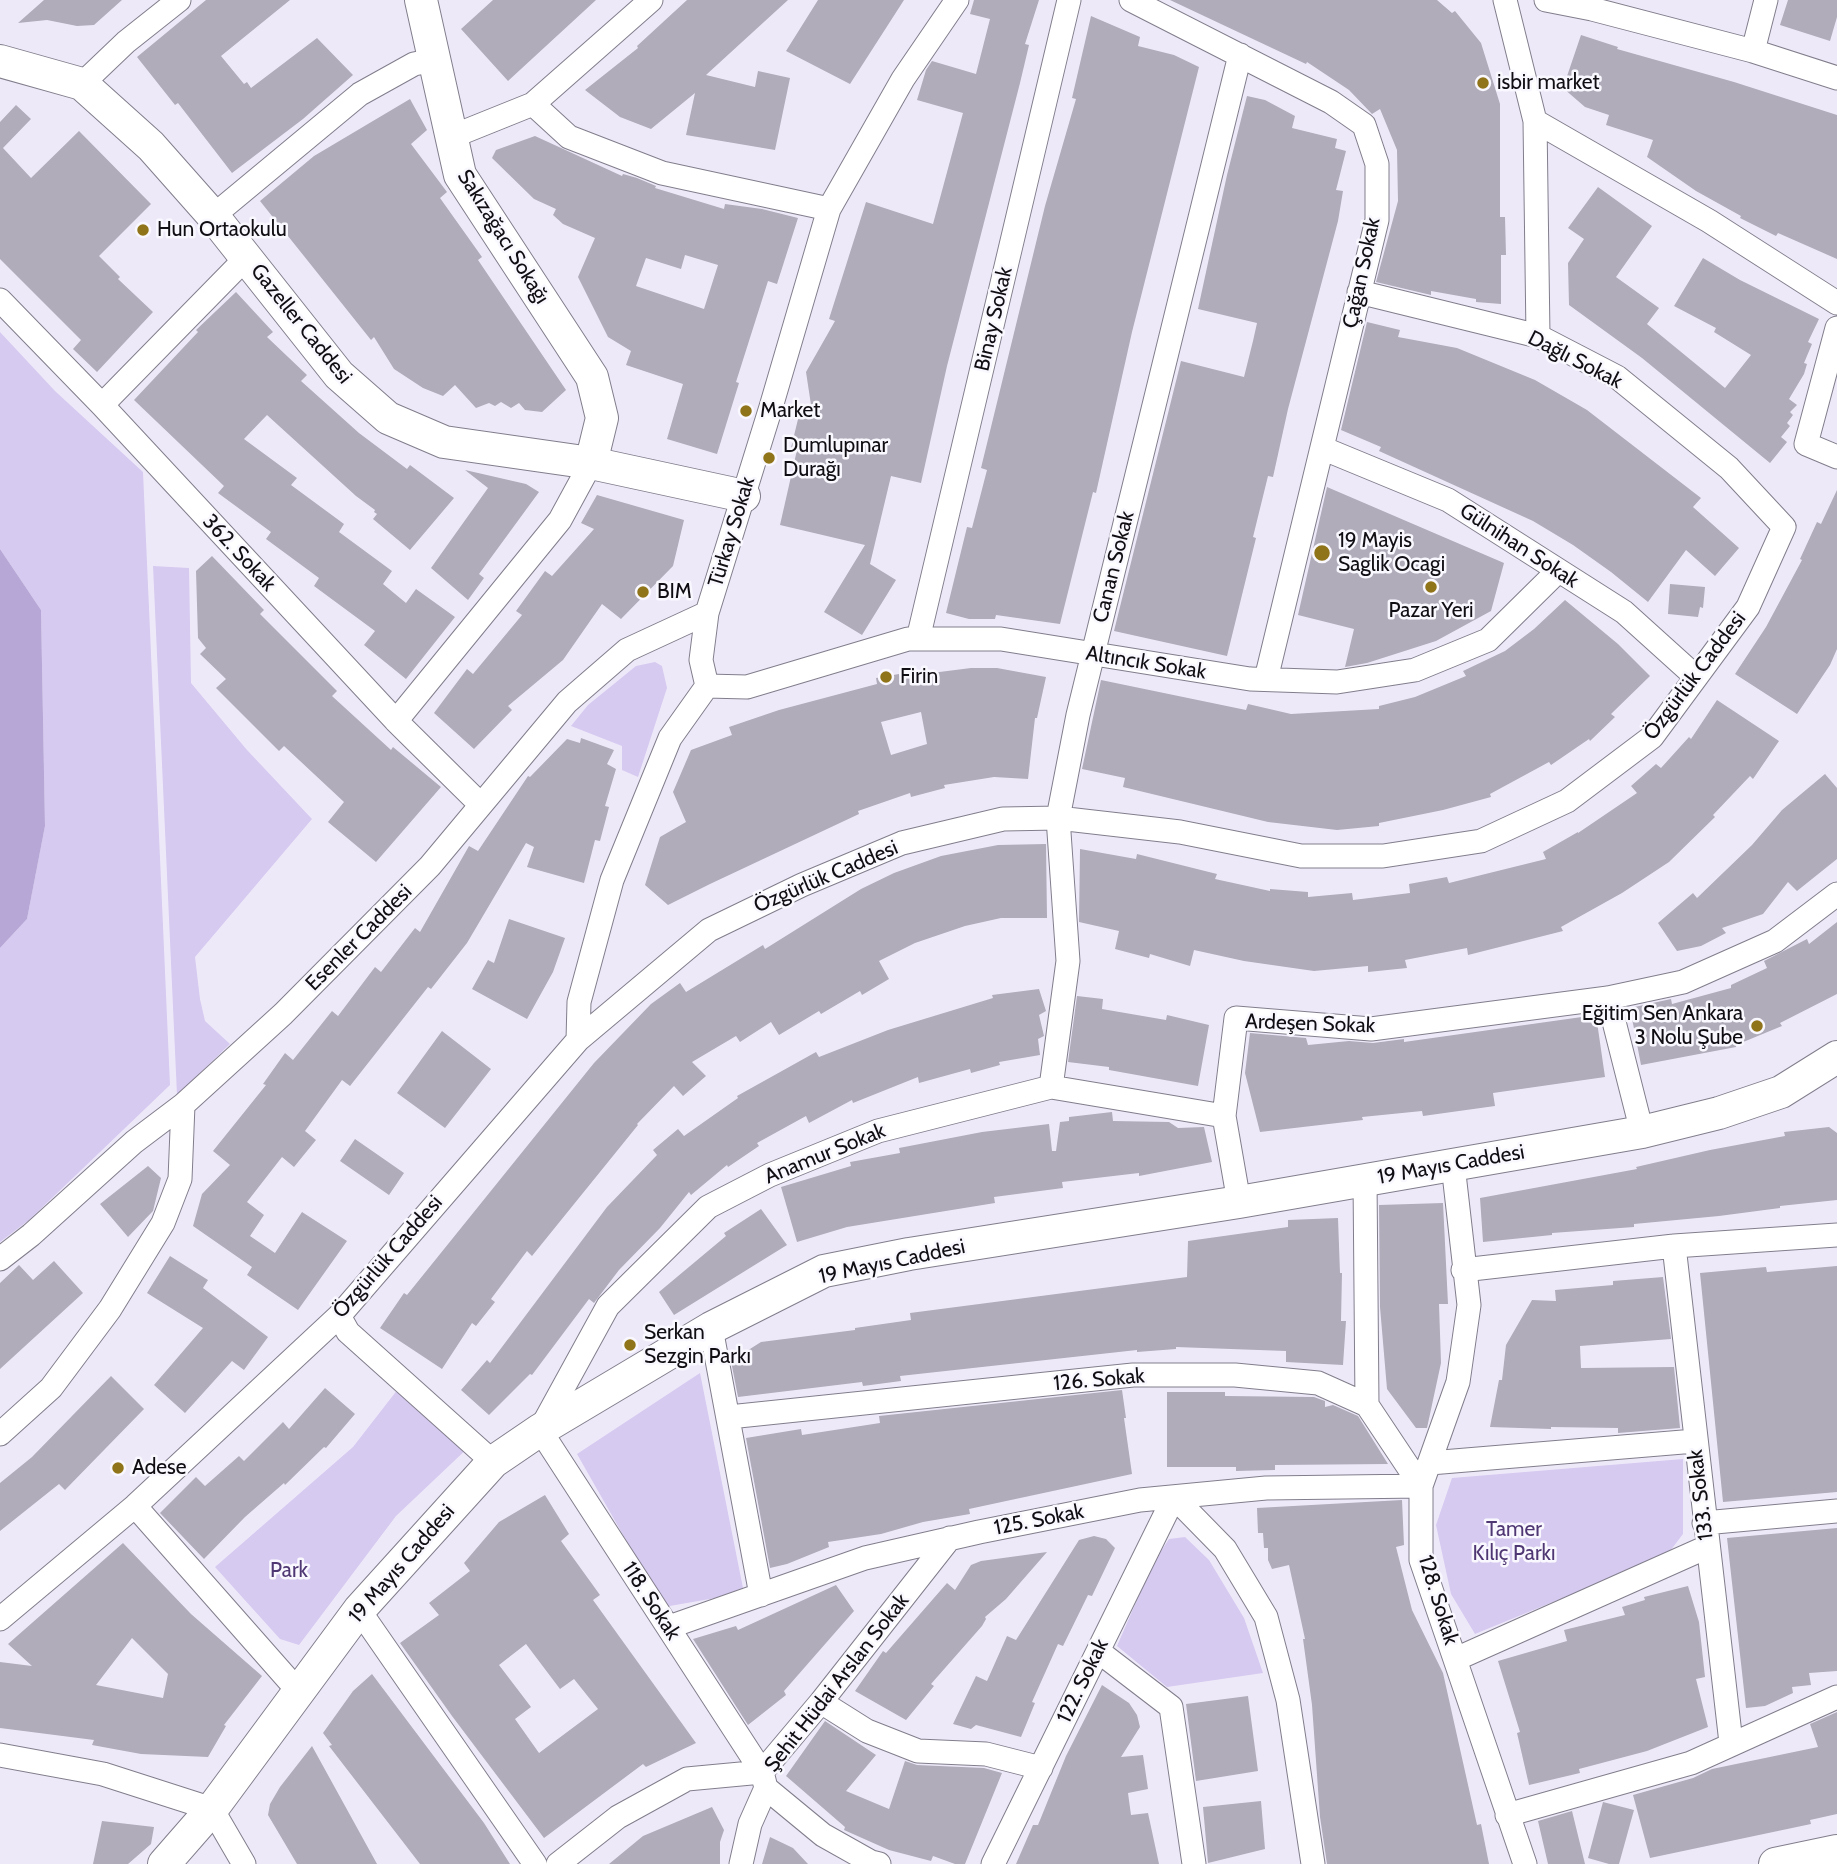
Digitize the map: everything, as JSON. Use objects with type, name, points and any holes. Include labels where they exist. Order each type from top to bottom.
[{"type":"main road","name":"Sakızağacı Sokağı","points":[[421,0],[460,175],[592,377],[602,418],[591,463]]},
{"type":"main road","name":"Gazeller Caddesi","points":[[0,61],[82,84],[151,146],[247,257],[339,375],[388,418],[444,442],[591,463],[744,496]]},
{"type":"main road","name":"19 Mayıs Caddesi","points":[[164,1864],[212,1809],[359,1609],[493,1462],[540,1430],[711,1328],[824,1271],[909,1254],[1240,1202],[1642,1132],[1719,1113],[1781,1092],[1837,1057]]},
{"type":"main road","points":[[1778,1864],[1837,1851]]},
{"type":"street","points":[[82,84],[125,42],[179,0]]},
{"type":"street","points":[[451,137],[533,104],[650,0]]},
{"type":"street","name":"Türkay Sokak","points":[[707,686],[701,660],[707,614],[829,209],[903,79],[957,0]]},
{"type":"street","name":"Binay Sokak","points":[[918,639],[1069,0]]},
{"type":"street","name":"Çağan Sokak","points":[[1130,0],[1331,102],[1364,125],[1377,164],[1377,220],[1266,679]]},
{"type":"street","points":[[1505,0],[1535,121],[1538,336]]},
{"type":"street","points":[[1546,0],[1592,9],[1753,51],[1837,78]]},
{"type":"street","points":[[1753,51],[1766,0]]},
{"type":"street","name":"Canan Sokak","points":[[1051,1087],[1068,961],[1058,818],[1092,654],[1240,55]]},
{"type":"street","points":[[213,216],[360,94],[414,64],[434,60]]},
{"type":"street","points":[[533,104],[569,136],[662,173],[829,209]]},
{"type":"street","points":[[1535,121],[1709,222],[1837,303]]},
{"type":"street","points":[[102,405],[247,257]]},
{"type":"street","name":"Dağlı Sokak","points":[[1359,292],[1538,336],[1617,377],[1729,468],[1784,527]]},
{"type":"street","name":"362. Sokak","points":[[0,300],[102,405],[396,722],[480,804]]},
{"type":"street","points":[[1837,328],[1806,444],[1837,457]]},
{"type":"street","name":"Gülnihan Sokak","points":[[1322,448],[1448,500],[1624,612],[1696,677]]},
{"type":"street","points":[[396,722],[560,520],[591,463]]},
{"type":"street","name":"Özgürlük Caddesi","points":[[0,1619],[135,1506],[339,1315],[578,1040],[709,930],[803,884],[902,844],[1003,819],[1058,818],[1180,832],[1301,856],[1383,856],[1481,841],[1567,801],[1652,737],[1748,607],[1784,527]]},
{"type":"street","name":"Altıncık Sokak","points":[[707,686],[747,687],[908,639],[1001,639],[1251,679],[1337,682],[1415,670],[1488,640],[1558,571]]},
{"type":"street","name":"Esenler Caddesi","points":[[0,1259],[31,1235],[134,1142],[183,1104],[283,1014],[430,866],[567,702],[627,650],[707,614]]},
{"type":"street","points":[[578,1040],[579,1002],[612,880],[670,738],[707,686]]},
{"type":"street","name":"Ardeşen Sokak","points":[[1240,1202],[1224,1116],[1236,1018],[1370,1029],[1608,998],[1683,982],[1774,941],[1837,894]]},
{"type":"street","points":[[1608,998],[1642,1132]]},
{"type":"street","name":"Anamur Sokak","points":[[540,1430],[608,1306],[708,1207],[770,1175],[878,1131],[1051,1087],[1224,1116]]},
{"type":"street","points":[[0,1434],[51,1388],[110,1308],[163,1223],[180,1179],[183,1104]]},
{"type":"street","name":"128. Sokak","points":[[1453,1165],[1469,1305],[1458,1382],[1422,1486],[1421,1560],[1525,1864]]},
{"type":"street","points":[[1365,1179],[1367,1405],[1422,1486]]},
{"type":"street","points":[[1464,1270],[1674,1246],[1837,1235]]},
{"type":"street","name":"133. Sokak","points":[[1674,1246],[1731,1743]]},
{"type":"street","points":[[339,1315],[348,1332],[493,1462]]},
{"type":"street","points":[[711,1328],[761,1595]]},
{"type":"street","name":"126. Sokak","points":[[729,1418],[1133,1375],[1235,1375],[1318,1382],[1367,1405]]},
{"type":"street","name":"118. Sokak","points":[[540,1430],[764,1780]]},
{"type":"street","points":[[1430,1463],[1695,1441]]},
{"type":"street","name":"125. Sokak","points":[[669,1628],[865,1558],[1140,1500],[1266,1488],[1422,1486]]},
{"type":"street","points":[[1174,1497],[1225,1549],[1266,1617],[1288,1700],[1313,1864]]},
{"type":"street","name":"122. Sokak","points":[[993,1864],[1174,1497]]},
{"type":"street","points":[[135,1506],[299,1692]]},
{"type":"street","points":[[1704,1523],[1837,1511]]},
{"type":"street","name":"Şehit Hüdai Arslan Sokak","points":[[879,1864],[823,1835],[764,1780],[821,1702],[950,1538]]},
{"type":"street","points":[[1456,1659],[1707,1547]]},
{"type":"street","points":[[359,1609],[535,1864]]},
{"type":"street","points":[[1098,1651],[1171,1707],[1194,1864]]},
{"type":"street","points":[[1507,1815],[1691,1763],[1837,1696]]},
{"type":"street","points":[[821,1702],[867,1731],[918,1751],[986,1754],[1041,1768]]},
{"type":"street","points":[[0,1755],[103,1774],[212,1809],[244,1864]]},
{"type":"street","points":[[558,1864],[618,1817],[687,1779],[764,1780],[741,1864]]},
{"type":"green space","points":[[0,332],[55,391],[143,472],[170,1085],[29,1220],[0,1242],[0,948],[27,919],[45,826],[41,610],[0,549]]},
{"type":"green space","points":[[153,566],[189,568],[191,683],[247,750],[312,819],[195,957],[205,1021],[230,1044],[177,1095]]},
{"type":"green space","points":[[655,662],[662,666],[667,688],[638,777],[622,770],[622,746],[571,726],[588,705],[636,666]]},
{"type":"green space","points":[[700,1373],[744,1593],[664,1607],[577,1454]]},
{"type":"green space","name":"Park","points":[[398,1389],[471,1445],[396,1516],[299,1645],[280,1639],[215,1567],[353,1447]]},
{"type":"green space","name":"Tamer Kılıç Parkı","points":[[1683,1459],[1683,1534],[1667,1555],[1475,1634],[1451,1594],[1436,1525],[1452,1478]]},
{"type":"green space","points":[[1185,1537],[1209,1560],[1244,1618],[1263,1673],[1167,1687],[1117,1646],[1153,1563],[1169,1539]]},
{"type":"shaded area","points":[[0,549],[41,610],[45,826],[27,919],[0,948]]},
{"type":"building","points":[[44,0],[122,0],[94,25],[77,26],[47,20],[18,23]]},
{"type":"building","points":[[206,0],[290,0],[221,56],[244,84],[247,82],[251,88],[317,38],[353,75],[303,119],[232,173],[178,103],[175,105],[137,57]]},
{"type":"building","points":[[493,0],[596,0],[508,81],[461,29]]},
{"type":"building","points":[[687,0],[788,0],[706,75],[755,87],[758,71],[790,78],[775,150],[686,135],[695,93],[651,129],[620,117],[585,90],[638,48],[637,46]]},
{"type":"building","points":[[818,0],[904,0],[850,84],[786,51]]},
{"type":"building","points":[[974,0],[1039,0],[1025,44],[1029,45],[1020,83],[947,366],[921,483],[891,476],[870,564],[896,580],[862,635],[824,612],[865,545],[780,525],[797,450],[791,448],[799,415],[813,418],[806,372],[835,321],[829,319],[866,202],[933,224],[963,113],[917,100],[926,70],[932,61],[976,74],[990,19],[970,14]]},
{"type":"building","points":[[1170,0],[1437,0],[1452,13],[1455,11],[1481,43],[1500,104],[1500,217],[1505,217],[1506,255],[1501,255],[1501,304],[1476,302],[1476,299],[1431,291],[1431,295],[1376,282],[1398,201],[1397,150],[1380,109],[1372,114],[1349,90],[1307,62],[1306,64]]},
{"type":"building","points":[[1788,0],[1837,0],[1837,17],[1830,41],[1780,25]]},
{"type":"building","points":[[1091,16],[1140,37],[1138,46],[1174,55],[1199,67],[1132,332],[1096,493],[1093,492],[1060,624],[996,615],[995,619],[969,619],[946,613],[967,527],[972,528],[987,470],[981,468],[1045,206],[1076,99],[1072,98]]},
{"type":"building","points":[[1581,35],[1618,47],[1617,49],[1837,115],[1837,259],[1778,233],[1776,236],[1696,191],[1647,157],[1653,140],[1606,125],[1609,115],[1585,107],[1563,88]]},
{"type":"building","points":[[1247,96],[1265,100],[1295,116],[1292,128],[1337,139],[1335,148],[1346,151],[1336,190],[1343,191],[1338,221],[1288,409],[1273,477],[1268,476],[1227,656],[1114,631],[1181,361],[1244,377],[1253,341],[1257,323],[1198,309]]},
{"type":"building","points":[[410,99],[427,130],[411,144],[447,192],[440,198],[482,257],[478,260],[566,390],[542,412],[525,410],[519,403],[511,408],[501,402],[495,406],[489,403],[476,408],[455,385],[443,396],[423,388],[394,369],[374,337],[371,340],[260,201],[314,156]]},
{"type":"building","points":[[16,105],[31,119],[3,148],[31,178],[79,131],[151,204],[99,256],[120,277],[118,279],[153,312],[97,372],[73,349],[81,340],[0,259],[0,122]]},
{"type":"building","points":[[535,136],[622,176],[623,174],[637,178],[656,186],[655,188],[724,209],[725,204],[798,218],[777,284],[768,281],[736,382],[739,383],[717,454],[667,439],[683,384],[626,365],[631,351],[608,337],[578,277],[595,238],[563,224],[553,215],[556,209],[534,199],[492,158],[496,150]],"holes":[[[685,255],[718,265],[704,309],[636,286],[646,258],[681,269]]]},
{"type":"building","points":[[1598,187],[1652,226],[1616,277],[1659,308],[1647,324],[1725,388],[1751,355],[1714,332],[1716,328],[1674,306],[1703,258],[1740,280],[1819,319],[1808,342],[1812,344],[1804,363],[1807,364],[1804,374],[1789,399],[1797,405],[1790,412],[1793,415],[1787,423],[1790,426],[1781,437],[1787,442],[1770,463],[1642,358],[1569,305],[1568,263],[1584,239],[1568,228]]},
{"type":"building","points":[[236,292],[273,332],[267,337],[307,375],[301,381],[359,433],[407,469],[410,465],[454,498],[410,550],[373,519],[377,514],[375,510],[267,415],[244,439],[297,478],[291,485],[344,524],[339,532],[392,571],[383,584],[406,603],[416,589],[455,617],[406,679],[364,645],[375,631],[314,586],[319,578],[266,539],[271,532],[218,493],[224,486],[134,400],[198,332],[196,330]]},
{"type":"building","points":[[1367,322],[1400,330],[1398,337],[1457,348],[1535,380],[1587,410],[1701,498],[1693,507],[1739,548],[1715,576],[1686,550],[1648,602],[1573,545],[1533,521],[1379,451],[1381,447],[1341,430]]},
{"type":"building","points":[[465,470],[526,484],[539,492],[479,574],[484,578],[468,600],[431,568],[488,488]]},
{"type":"building","name":"Pazar Yeri","points":[[1327,487],[1504,563],[1491,611],[1436,641],[1367,663],[1345,667],[1354,629],[1298,615]]},
{"type":"building","points":[[1837,490],[1837,649],[1830,665],[1797,714],[1735,674],[1766,627],[1802,560],[1800,559],[1817,522],[1821,524]]},
{"type":"building","points":[[597,495],[684,520],[673,566],[621,619],[602,604],[563,660],[508,706],[512,710],[474,749],[434,713],[467,669],[473,674],[522,615],[516,611],[545,571],[552,576],[594,529],[581,523]]},
{"type":"building","points":[[212,556],[264,610],[260,614],[337,691],[332,696],[391,750],[393,747],[441,787],[376,862],[328,822],[344,802],[284,746],[279,751],[216,688],[226,679],[200,654],[206,648],[198,638],[196,571]]},
{"type":"building","points":[[1670,584],[1705,587],[1703,608],[1700,607],[1698,617],[1668,614]]},
{"type":"building","points":[[1565,600],[1618,644],[1650,676],[1611,714],[1615,717],[1590,741],[1589,739],[1551,765],[1549,762],[1490,794],[1491,797],[1379,823],[1379,826],[1337,830],[1268,822],[1123,787],[1125,778],[1082,769],[1101,680],[1246,710],[1248,704],[1291,714],[1379,709],[1379,706],[1415,697],[1466,676],[1463,671],[1505,651]]},
{"type":"building","points":[[971,668],[997,668],[1046,677],[1035,718],[1028,779],[994,777],[944,785],[945,788],[911,797],[910,793],[858,811],[859,814],[668,905],[645,885],[660,837],[686,822],[673,792],[691,750],[732,735],[729,727],[779,710],[877,684],[876,678],[899,674],[900,677]],"holes":[[[921,712],[927,744],[891,755],[881,722]]]},
{"type":"building","points":[[1717,700],[1779,741],[1753,779],[1750,776],[1713,815],[1715,817],[1669,862],[1622,893],[1561,927],[1563,931],[1468,955],[1467,948],[1405,960],[1407,968],[1368,972],[1368,966],[1314,971],[1244,961],[1194,950],[1190,966],[1150,954],[1149,958],[1115,949],[1119,931],[1079,922],[1080,849],[1136,859],[1137,854],[1217,874],[1215,879],[1270,891],[1308,892],[1308,897],[1352,893],[1353,900],[1410,893],[1409,884],[1447,877],[1449,883],[1546,859],[1543,852],[1578,833],[1637,793],[1631,786],[1656,764],[1661,768],[1689,737],[1691,739]]},
{"type":"building","points":[[581,738],[614,750],[607,764],[616,769],[605,806],[609,807],[600,841],[595,840],[584,883],[527,867],[534,847],[526,843],[467,943],[431,989],[428,987],[350,1086],[342,1080],[305,1131],[316,1140],[294,1167],[282,1157],[247,1202],[264,1215],[250,1236],[275,1253],[302,1212],[347,1241],[298,1310],[247,1275],[252,1267],[193,1226],[202,1194],[230,1165],[213,1151],[266,1085],[263,1084],[285,1053],[293,1060],[332,1011],[338,1016],[375,967],[381,972],[415,928],[420,932],[469,846],[478,851],[528,776],[530,777],[567,739],[580,743]]},
{"type":"building","points":[[1825,774],[1837,788],[1837,859],[1797,891],[1788,882],[1763,914],[1722,928],[1726,933],[1701,946],[1677,951],[1658,923],[1693,893],[1697,898],[1752,845],[1782,810]]},
{"type":"building","points":[[1046,844],[1047,918],[1001,918],[965,926],[915,943],[879,961],[889,979],[862,995],[860,991],[779,1035],[771,1022],[740,1042],[736,1036],[692,1062],[706,1076],[683,1096],[674,1086],[637,1124],[532,1256],[527,1251],[491,1299],[495,1302],[476,1326],[472,1323],[442,1369],[380,1328],[404,1293],[407,1295],[594,1063],[651,1004],[680,983],[686,992],[763,945],[765,949],[861,889],[894,873],[941,856],[998,845]]},
{"type":"building","points":[[509,919],[565,938],[553,972],[527,1019],[472,989],[488,960],[494,963]]},
{"type":"building","points":[[1837,922],[1837,994],[1780,1023],[1782,1026],[1736,1047],[1641,1065],[1630,1008],[1671,999],[1672,1004],[1731,988],[1731,985],[1767,968],[1764,961],[1807,939],[1809,944]]},
{"type":"building","points":[[1039,989],[1046,1011],[1039,1015],[1044,1036],[1038,1039],[1040,1055],[999,1062],[1000,1065],[971,1073],[970,1069],[919,1083],[918,1077],[853,1103],[852,1100],[809,1123],[806,1116],[757,1143],[759,1146],[728,1167],[727,1165],[691,1195],[689,1192],[660,1228],[619,1270],[594,1303],[589,1299],[532,1375],[489,1415],[461,1390],[487,1360],[490,1363],[607,1207],[657,1155],[653,1150],[678,1129],[684,1136],[738,1098],[737,1096],[816,1052],[819,1057],[888,1030],[993,998],[992,995]]},
{"type":"building","points":[[1077,996],[1103,999],[1102,1009],[1166,1020],[1167,1015],[1209,1025],[1198,1086],[1109,1070],[1109,1067],[1068,1062]]},
{"type":"building","points":[[1596,1015],[1605,1077],[1493,1093],[1495,1106],[1423,1116],[1422,1111],[1362,1117],[1363,1120],[1260,1132],[1245,1073],[1250,1033],[1306,1038],[1308,1045],[1404,1039],[1404,1042]]},
{"type":"building","points":[[442,1031],[491,1069],[445,1128],[397,1093]]},
{"type":"building","points":[[1112,1112],[1113,1121],[1169,1122],[1178,1128],[1204,1127],[1212,1162],[1139,1176],[1139,1173],[1062,1182],[1063,1188],[994,1197],[995,1203],[847,1227],[797,1242],[781,1187],[851,1166],[850,1162],[900,1153],[899,1148],[982,1132],[1049,1124],[1052,1151],[1056,1151],[1060,1122],[1069,1121],[1069,1117]]},
{"type":"building","points":[[1829,1127],[1837,1133],[1837,1200],[1634,1224],[1634,1227],[1552,1233],[1483,1242],[1480,1198],[1637,1169],[1636,1167],[1710,1150],[1785,1136],[1784,1132]]},
{"type":"building","points":[[355,1139],[404,1173],[389,1195],[340,1161]]},
{"type":"building","points":[[148,1166],[161,1178],[153,1211],[128,1237],[100,1204]]},
{"type":"building","points":[[1443,1203],[1448,1304],[1439,1304],[1441,1363],[1427,1428],[1416,1428],[1387,1389],[1380,1307],[1379,1205]]},
{"type":"building","points":[[761,1209],[787,1245],[674,1315],[659,1292],[726,1236],[724,1233]]},
{"type":"building","points":[[1338,1218],[1342,1273],[1341,1321],[1346,1321],[1343,1365],[1286,1362],[1286,1351],[1176,1347],[900,1376],[901,1381],[863,1386],[862,1382],[738,1397],[731,1361],[761,1342],[911,1320],[910,1313],[1187,1277],[1188,1241],[1288,1227],[1288,1220]]},
{"type":"building","points":[[170,1256],[208,1280],[203,1288],[268,1337],[244,1370],[232,1361],[185,1413],[154,1385],[203,1328],[147,1293]]},
{"type":"building","points":[[54,1261],[83,1293],[0,1369],[0,1283],[19,1265],[33,1280]]},
{"type":"building","points":[[1837,1266],[1837,1492],[1723,1502],[1700,1273],[1766,1267],[1767,1272]]},
{"type":"building","points":[[1663,1277],[1671,1339],[1580,1346],[1581,1368],[1674,1367],[1680,1428],[1618,1433],[1618,1428],[1490,1427],[1499,1380],[1502,1380],[1506,1345],[1532,1300],[1556,1301],[1555,1290]]},
{"type":"building","points":[[111,1376],[144,1409],[65,1490],[59,1484],[0,1531],[0,1483],[32,1457]]},
{"type":"building","points":[[325,1388],[355,1414],[326,1448],[245,1517],[204,1559],[160,1513],[196,1477],[205,1486],[239,1456],[244,1461],[283,1422],[289,1429]]},
{"type":"building","points":[[1122,1390],[1132,1474],[969,1509],[970,1514],[923,1522],[881,1534],[828,1542],[829,1547],[770,1568],[746,1438],[801,1429],[802,1435],[880,1423],[879,1416]]},
{"type":"building","points":[[1167,1392],[1314,1397],[1325,1401],[1325,1407],[1333,1405],[1358,1416],[1388,1464],[1275,1465],[1275,1470],[1236,1471],[1236,1467],[1167,1467]]},
{"type":"building","points":[[545,1495],[569,1534],[561,1541],[600,1595],[593,1600],[696,1743],[646,1767],[643,1764],[544,1838],[400,1643],[439,1615],[429,1603],[470,1571],[464,1563],[499,1522]],"holes":[[[526,1644],[560,1689],[574,1679],[598,1709],[539,1753],[515,1719],[531,1707],[499,1665]]]},
{"type":"building","points":[[1402,1500],[1404,1545],[1396,1547],[1412,1610],[1443,1673],[1477,1825],[1481,1824],[1489,1864],[1327,1864],[1320,1817],[1305,1639],[1289,1565],[1272,1569],[1268,1560],[1268,1548],[1264,1548],[1263,1533],[1258,1533],[1257,1508]]},
{"type":"building","points":[[1837,1528],[1837,1671],[1809,1673],[1811,1685],[1792,1687],[1793,1693],[1765,1706],[1746,1708],[1727,1538]]},
{"type":"building","points":[[1094,1536],[1106,1539],[1115,1548],[1092,1596],[1088,1595],[1063,1646],[1058,1644],[1032,1702],[1035,1703],[1021,1737],[976,1725],[971,1729],[953,1724],[976,1676],[987,1681],[1007,1636],[1016,1640],[1079,1540]]},
{"type":"building","points":[[123,1543],[191,1614],[262,1676],[224,1725],[226,1726],[208,1757],[141,1754],[92,1745],[94,1740],[0,1728],[0,1662],[32,1666],[8,1644]],"holes":[[[132,1638],[168,1674],[163,1698],[96,1685]]]},
{"type":"building","points":[[1047,1552],[1006,1599],[985,1617],[982,1626],[931,1684],[934,1686],[906,1720],[855,1691],[883,1651],[886,1653],[947,1583],[955,1590],[971,1565],[981,1561]]},
{"type":"building","points":[[836,1585],[854,1611],[784,1691],[786,1695],[748,1725],[693,1639],[736,1626],[738,1630]]},
{"type":"building","points":[[1688,1586],[1699,1622],[1705,1677],[1696,1679],[1708,1727],[1647,1751],[1579,1769],[1580,1773],[1529,1785],[1517,1733],[1520,1732],[1498,1661],[1567,1641],[1564,1630],[1625,1615],[1622,1607],[1645,1600],[1644,1597]]},
{"type":"building","points":[[372,1674],[484,1823],[510,1864],[420,1864],[329,1746],[332,1745],[323,1733],[353,1691]]},
{"type":"building","points":[[1102,1685],[1129,1703],[1137,1715],[1140,1727],[1121,1757],[1143,1755],[1148,1789],[1128,1793],[1131,1815],[1148,1813],[1159,1864],[1016,1864],[1033,1825],[1038,1825],[1066,1756]]},
{"type":"building","points":[[1248,1696],[1258,1771],[1196,1781],[1186,1704]]},
{"type":"building","points":[[1837,1712],[1837,1814],[1810,1820],[1811,1824],[1650,1858],[1633,1795],[1693,1778],[1712,1769],[1818,1747],[1810,1724]]},
{"type":"building","points":[[825,1721],[876,1755],[846,1791],[889,1809],[905,1761],[917,1765],[984,1768],[1002,1773],[965,1864],[955,1864],[933,1856],[931,1861],[889,1850],[844,1830],[845,1827],[786,1776]]},
{"type":"building","points":[[312,1746],[377,1864],[297,1864],[268,1815],[270,1804],[280,1787]]},
{"type":"building","points":[[1261,1801],[1265,1849],[1208,1863],[1203,1807]]},
{"type":"building","points":[[1603,1802],[1634,1810],[1619,1864],[1588,1858]]},
{"type":"building","points":[[712,1807],[724,1830],[720,1842],[720,1864],[609,1864],[643,1836]]},
{"type":"building","points":[[1572,1811],[1585,1864],[1548,1864],[1538,1821]]},
{"type":"building","points":[[102,1821],[154,1827],[151,1844],[128,1864],[93,1864]]},
{"type":"building","points":[[770,1837],[793,1848],[808,1864],[762,1864]]},
{"type":"place","name":"isbir market","points":[[1483,83]]},
{"type":"place","name":"Hun Ortaokulu","points":[[143,230]]},
{"type":"place","name":"Market","points":[[746,411]]},
{"type":"place","name":"Dumlupınar Durağı","points":[[769,458]]},
{"type":"place","name":"19 Mayis Saglik Ocagi","points":[[1322,553]]},
{"type":"place","name":"Pazar Yeri","points":[[1431,587]]},
{"type":"place","name":"BIM","points":[[643,592]]},
{"type":"place","name":"Firin","points":[[886,677]]},
{"type":"place","name":"Eğitim Sen Ankara 3 Nolu Şube","points":[[1757,1026]]},
{"type":"place","name":"Serkan Sezgin Parkı","points":[[630,1345]]},
{"type":"place","name":"Adese","points":[[118,1468]]}]
